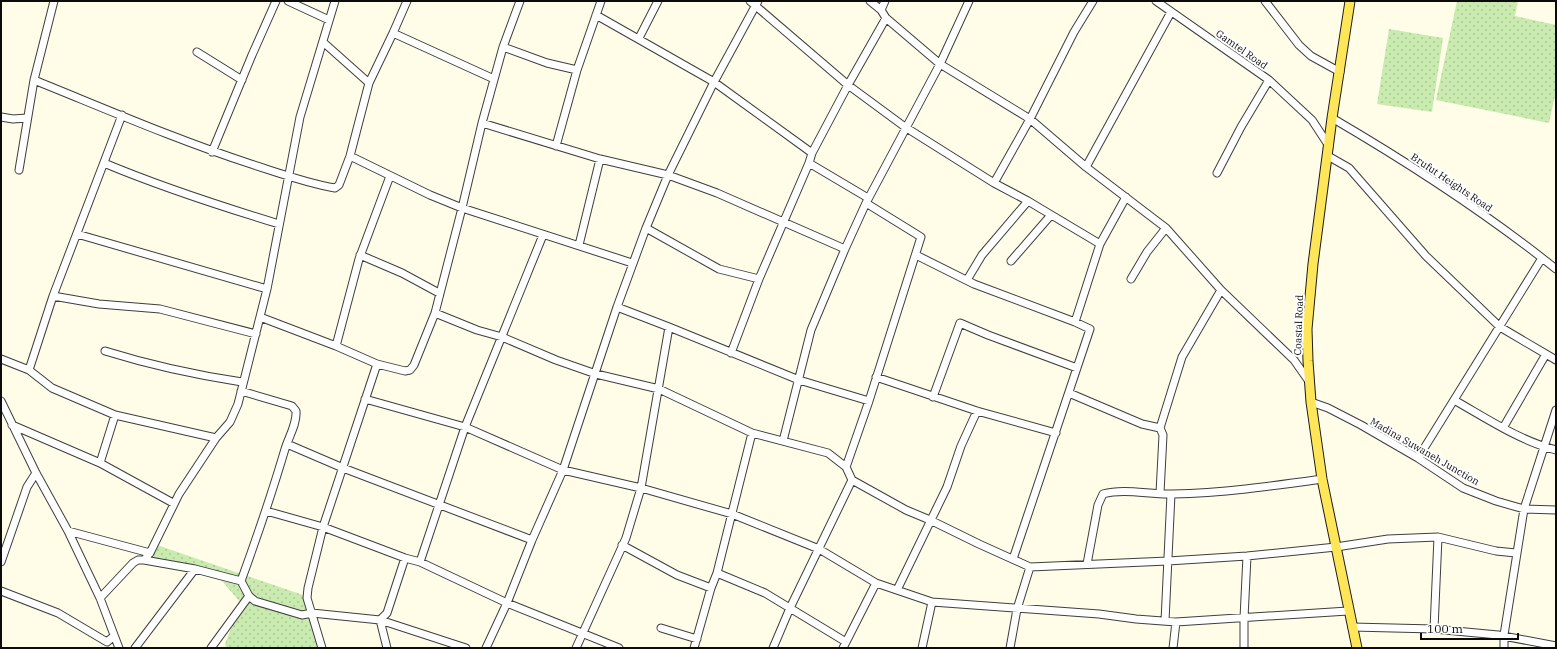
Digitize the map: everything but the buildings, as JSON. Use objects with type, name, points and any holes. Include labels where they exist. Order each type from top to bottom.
[{"type":"main road","name":"Coastal Road","points":[[1350,1],[1328,146],[1328,156],[1313,264],[1309,302],[1308,380],[1322,479],[1348,611],[1357,648]]},
{"type":"street","points":[[19,170],[34,80],[54,1]]},
{"type":"street","points":[[212,152],[276,1]]},
{"type":"street","points":[[288,1],[329,20]]},
{"type":"street","points":[[144,560],[150,553],[173,503],[216,438],[230,422],[238,404],[242,382],[267,289],[300,117],[335,1]]},
{"type":"street","points":[[34,80],[212,152],[288,176],[335,188],[339,185],[350,156],[369,83],[394,33],[407,1]]},
{"type":"street","points":[[260,317],[336,346],[377,364],[405,371],[410,370],[414,365],[435,313],[482,123],[503,47],[520,1]]},
{"type":"street","points":[[556,146],[577,70],[601,1]]},
{"type":"street","points":[[639,38],[658,1]]},
{"type":"street","points":[[870,1],[881,10],[886,18],[940,64],[1030,119],[1086,167],[1166,228],[1221,290],[1294,360],[1308,380]]},
{"type":"street","points":[[881,10],[885,1]]},
{"type":"street","points":[[783,441],[811,330],[845,249],[867,201],[905,127],[940,64],[969,1]]},
{"type":"street","points":[[994,182],[1030,119],[1074,32],[1093,1]]},
{"type":"street","name":"Gamtel Road","points":[[1156,1],[1269,80],[1312,120],[1328,146]]},
{"type":"street","points":[[1265,1],[1299,45],[1311,56],[1340,72]]},
{"type":"street","points":[[486,648],[507,603],[532,540],[563,470],[632,263],[646,228],[668,175],[754,2],[848,85],[905,127],[994,182],[1100,244]]},
{"type":"street","points":[[1086,167],[1171,12]]},
{"type":"street","points":[[596,15],[639,38],[714,82],[812,153]]},
{"type":"street","points":[[731,353],[759,279],[812,153],[886,18]]},
{"type":"street","points":[[394,33],[494,79]]},
{"type":"street","points":[[323,42],[369,83]]},
{"type":"street","points":[[503,47],[547,63],[577,70]]},
{"type":"street","points":[[197,52],[242,80]]},
{"type":"street","points":[[1217,173],[1241,127],[1269,80]]},
{"type":"street","points":[[29,370],[53,296],[122,116]]},
{"type":"street","points":[[1,117],[13,119],[27,118]]},
{"type":"street","name":"Brufut Heights Road","points":[[1332,118],[1391,153],[1474,209],[1542,258],[1556,270]]},
{"type":"street","points":[[482,123],[600,159],[668,175],[717,193],[845,249]]},
{"type":"street","points":[[350,156],[430,195],[462,208],[632,263]]},
{"type":"street","points":[[1328,156],[1349,168],[1426,256],[1500,327],[1556,360]]},
{"type":"street","points":[[579,245],[600,159]]},
{"type":"street","points":[[104,163],[207,202],[279,224]]},
{"type":"street","points":[[809,163],[921,237],[869,401],[846,467]]},
{"type":"street","points":[[336,346],[360,255],[390,176]]},
{"type":"street","points":[[1075,322],[1100,244],[1126,197]]},
{"type":"street","points":[[967,280],[982,254],[1028,201]]},
{"type":"street","points":[[1011,262],[1051,215]]},
{"type":"street","points":[[646,228],[719,269],[759,279]]},
{"type":"street","points":[[1131,279],[1147,252],[1166,228]]},
{"type":"street","points":[[77,234],[267,289]]},
{"type":"street","points":[[420,562],[465,427],[543,235]]},
{"type":"street","points":[[360,255],[402,273],[439,293]]},
{"type":"street","points":[[916,255],[974,284],[1090,329],[1013,559]]},
{"type":"street","points":[[1418,458],[1542,258]]},
{"type":"street","points":[[1160,493],[1163,435],[1160,428],[1182,357],[1221,290]]},
{"type":"street","points":[[53,296],[99,304],[160,309],[256,334]]},
{"type":"street","points":[[617,307],[799,380],[869,401]]},
{"type":"street","points":[[435,313],[477,330],[502,337],[556,360],[596,374],[659,389],[752,433],[828,453],[846,467],[852,480],[906,510],[1030,567],[1246,556],[1388,539],[1438,537],[1496,551],[1516,553]]},
{"type":"street","points":[[933,397],[960,323],[1076,368]]},
{"type":"street","points":[[576,648],[626,538],[641,488],[669,327]]},
{"type":"street","points":[[105,351],[203,376],[242,382]]},
{"type":"street","points":[[1503,428],[1546,354]]},
{"type":"street","points":[[1,359],[29,370],[52,388],[115,415],[216,438]]},
{"type":"street","points":[[322,648],[307,598],[308,588],[323,527],[377,364]]},
{"type":"street","points":[[876,377],[977,411],[1056,433]]},
{"type":"street","points":[[241,391],[292,406],[296,410],[296,419],[241,581]]},
{"type":"street","points":[[1069,393],[1142,424],[1160,428]]},
{"type":"street","points":[[365,399],[465,427],[563,470],[641,488],[732,514],[819,549],[876,583],[932,602],[1099,614],[1176,622],[1348,611]]},
{"type":"street","points":[[1454,400],[1503,428],[1544,447],[1556,450]]},
{"type":"street","points":[[1,401],[36,473],[68,531],[100,598],[119,648]]},
{"type":"street","name":"Madina Suwaneh Junction","points":[[1311,402],[1328,408],[1361,425],[1418,458],[1463,488],[1496,501],[1524,509],[1556,510]]},
{"type":"street","points":[[1504,648],[1504,635],[1524,509],[1556,410]]},
{"type":"street","points":[[897,590],[947,487],[961,446],[977,411]]},
{"type":"street","points":[[100,463],[115,415]]},
{"type":"street","points":[[12,424],[100,463],[173,503]]},
{"type":"street","points":[[694,648],[717,573],[752,433]]},
{"type":"street","points":[[287,444],[343,468],[532,540]]},
{"type":"street","points":[[1,562],[27,487],[36,473]]},
{"type":"street","points":[[1087,564],[1098,505],[1103,494],[1112,491],[1171,494],[1267,486],[1322,479]]},
{"type":"street","points":[[773,648],[790,608],[852,480]]},
{"type":"street","points":[[1166,621],[1171,494]]},
{"type":"street","points":[[266,511],[323,527],[405,558],[420,562],[507,603],[619,648]]},
{"type":"street","points":[[68,531],[150,553]]},
{"type":"street","points":[[1434,629],[1438,537]]},
{"type":"street","points":[[622,546],[677,575],[712,588]]},
{"type":"street","points":[[1244,648],[1246,556]]},
{"type":"street","points":[[380,620],[387,613],[405,558]]},
{"type":"street","points":[[100,598],[134,563],[138,560],[144,560],[195,569],[241,581],[249,596],[255,601],[302,615],[312,613],[380,620],[449,645],[466,648]]},
{"type":"street","points":[[1010,648],[1017,609],[1030,567]]},
{"type":"street","points":[[135,648],[195,569]]},
{"type":"street","points":[[717,573],[765,593],[790,608],[844,645],[876,583]]},
{"type":"street","points":[[1,591],[58,613],[106,645],[114,636]]},
{"type":"street","points":[[211,648],[249,596]]},
{"type":"street","points":[[922,648],[932,602]]},
{"type":"street","points":[[380,620],[387,648]]},
{"type":"street","points":[[1173,648],[1176,622]]},
{"type":"street","points":[[1352,627],[1434,629],[1504,635],[1556,646]]},
{"type":"street","points":[[661,628],[696,639]]},
{"type":"green space","points":[[1457,1],[1518,1],[1515,16],[1556,25],[1556,91],[1549,123],[1436,100]]},
{"type":"green space","points":[[1389,29],[1443,38],[1432,112],[1377,104]]},
{"type":"green space","points":[[157,545],[306,596],[320,648],[226,648],[225,644],[240,602],[222,581],[151,560]]}]
